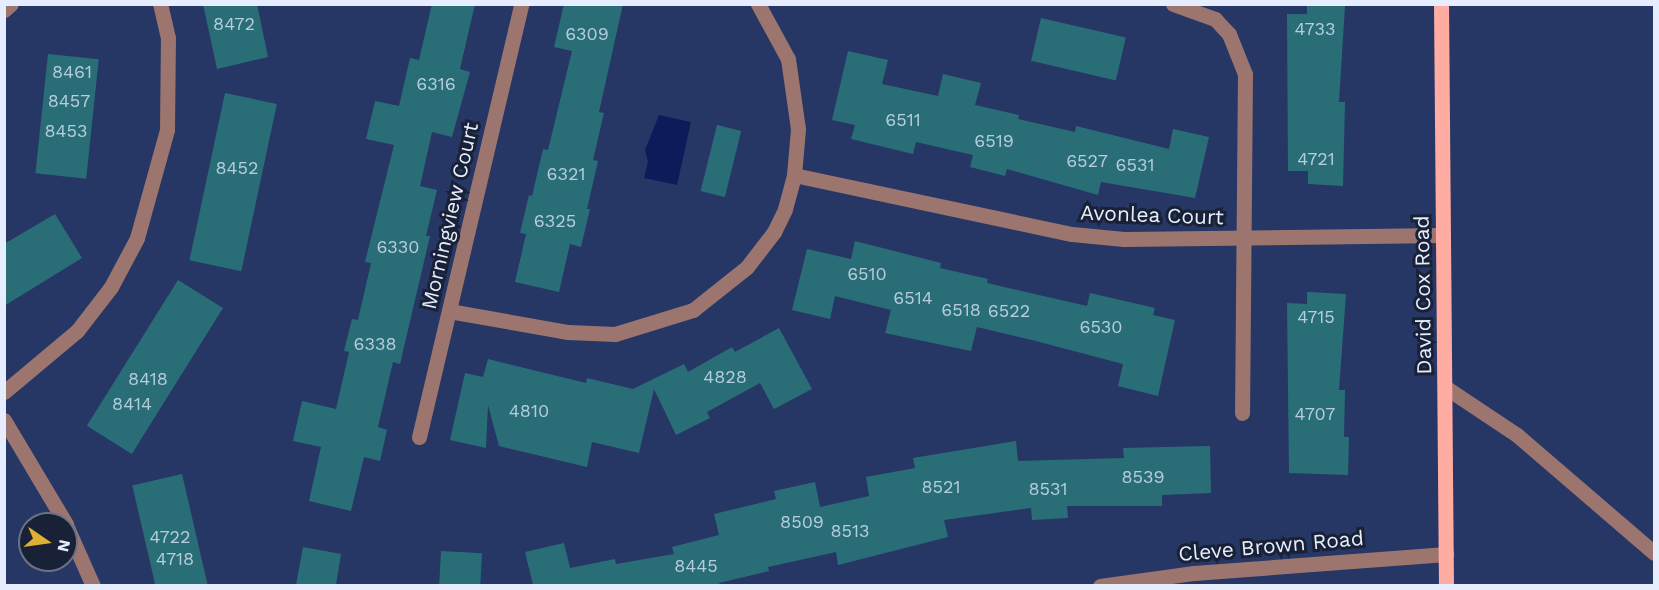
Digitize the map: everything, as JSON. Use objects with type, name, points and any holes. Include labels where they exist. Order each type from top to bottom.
[{"type":"main road","name":"David Cox Road","points":[[1441,4],[1446,585]]},
{"type":"street","points":[[4,10],[11,4]]},
{"type":"street","points":[[4,392],[38,368],[77,331],[111,286],[137,238],[167,130],[168,38],[160,4]]},
{"type":"street","name":"Morningview Court","points":[[419,437],[521,4]]},
{"type":"street","points":[[449,311],[592,335],[642,328],[693,310],[747,267],[774,232],[794,175],[796,97],[788,59],[758,4]]},
{"type":"street","points":[[1173,4],[1215,20],[1229,34],[1240,55],[1247,101],[1242,413]]},
{"type":"street","name":"Avonlea Court","points":[[794,175],[1072,234],[1124,239],[1443,235]]},
{"type":"street","points":[[1445,387],[1517,435],[1654,553]]},
{"type":"street","points":[[4,420],[59,512]]},
{"type":"street","points":[[78,551],[93,585]]},
{"type":"street","name":"Cleve Brown Road","points":[[1100,585],[1194,573],[1446,554]]},
{"type":"shaded area","points":[[659,115],[691,122],[677,185],[644,178],[648,162],[645,150]]},
{"type":"building","points":[[203,4],[257,4],[268,57],[217,69]]},
{"type":"building","points":[[432,4],[475,4],[460,69],[470,72],[452,137],[432,132],[420,186],[437,190],[426,236],[430,236],[400,364],[393,362],[378,427],[387,430],[380,461],[364,457],[351,511],[309,501],[321,447],[293,441],[302,401],[336,409],[349,352],[344,351],[352,319],[358,320],[371,263],[365,262],[394,145],[366,139],[375,101],[399,106],[410,58],[419,60]]},
{"type":"building","points":[[564,4],[623,4],[599,112],[604,113],[593,160],[598,161],[587,209],[590,209],[581,247],[570,244],[559,292],[515,282],[526,234],[520,233],[529,195],[532,196],[543,149],[548,150],[572,51],[554,47]]},
{"type":"building","points":[[1307,5],[1345,6],[1339,102],[1345,102],[1343,186],[1308,184],[1308,171],[1288,171],[1287,14],[1307,14]]},
{"type":"building","points":[[1041,18],[1126,38],[1116,80],[1031,61]]},
{"type":"building","points":[[848,51],[888,60],[882,84],[938,96],[943,74],[981,83],[975,105],[1019,115],[1018,119],[1075,132],[1076,126],[1169,149],[1173,129],[1209,137],[1195,198],[1101,182],[1098,195],[1007,169],[1005,176],[970,167],[973,155],[916,142],[913,154],[851,139],[855,125],[832,120]]},
{"type":"building","points":[[48,54],[99,59],[86,179],[35,173]]},
{"type":"building","points":[[225,93],[277,104],[241,271],[189,260]]},
{"type":"building","points":[[717,125],[741,131],[725,197],[701,191]]},
{"type":"building","points":[[55,214],[82,258],[4,306],[4,244]]},
{"type":"building","points":[[855,241],[941,263],[940,268],[988,279],[987,283],[1087,306],[1090,293],[1155,308],[1153,315],[1175,320],[1158,396],[1118,386],[1123,364],[977,327],[971,351],[885,333],[891,310],[835,296],[830,319],[792,310],[807,249],[851,259]]},
{"type":"building","points":[[178,280],[223,308],[132,454],[87,426]]},
{"type":"building","points":[[1307,292],[1346,294],[1339,390],[1345,390],[1344,437],[1349,437],[1348,475],[1289,473],[1287,303],[1307,304]]},
{"type":"building","points":[[779,328],[812,389],[774,409],[760,383],[707,412],[710,418],[676,435],[654,389],[639,453],[592,442],[587,467],[499,446],[488,405],[486,448],[450,440],[465,373],[483,377],[488,359],[586,383],[587,378],[633,389],[684,364],[688,372],[732,347],[735,352]]},
{"type":"building","points":[[1016,441],[1018,461],[1124,458],[1123,448],[1210,446],[1211,493],[1162,495],[1162,506],[1067,506],[1068,518],[1032,520],[1031,508],[944,520],[948,537],[838,565],[836,552],[768,567],[769,571],[719,583],[720,585],[533,585],[525,552],[564,543],[570,568],[615,559],[616,564],[674,554],[672,547],[719,535],[714,514],[776,499],[774,491],[815,482],[820,507],[869,496],[866,477],[915,468],[913,458]]},
{"type":"building","points":[[182,474],[208,585],[156,586],[132,485]]},
{"type":"building","points":[[303,547],[341,554],[336,585],[296,585]]},
{"type":"building","points":[[441,551],[482,553],[480,586],[439,585]]}]
